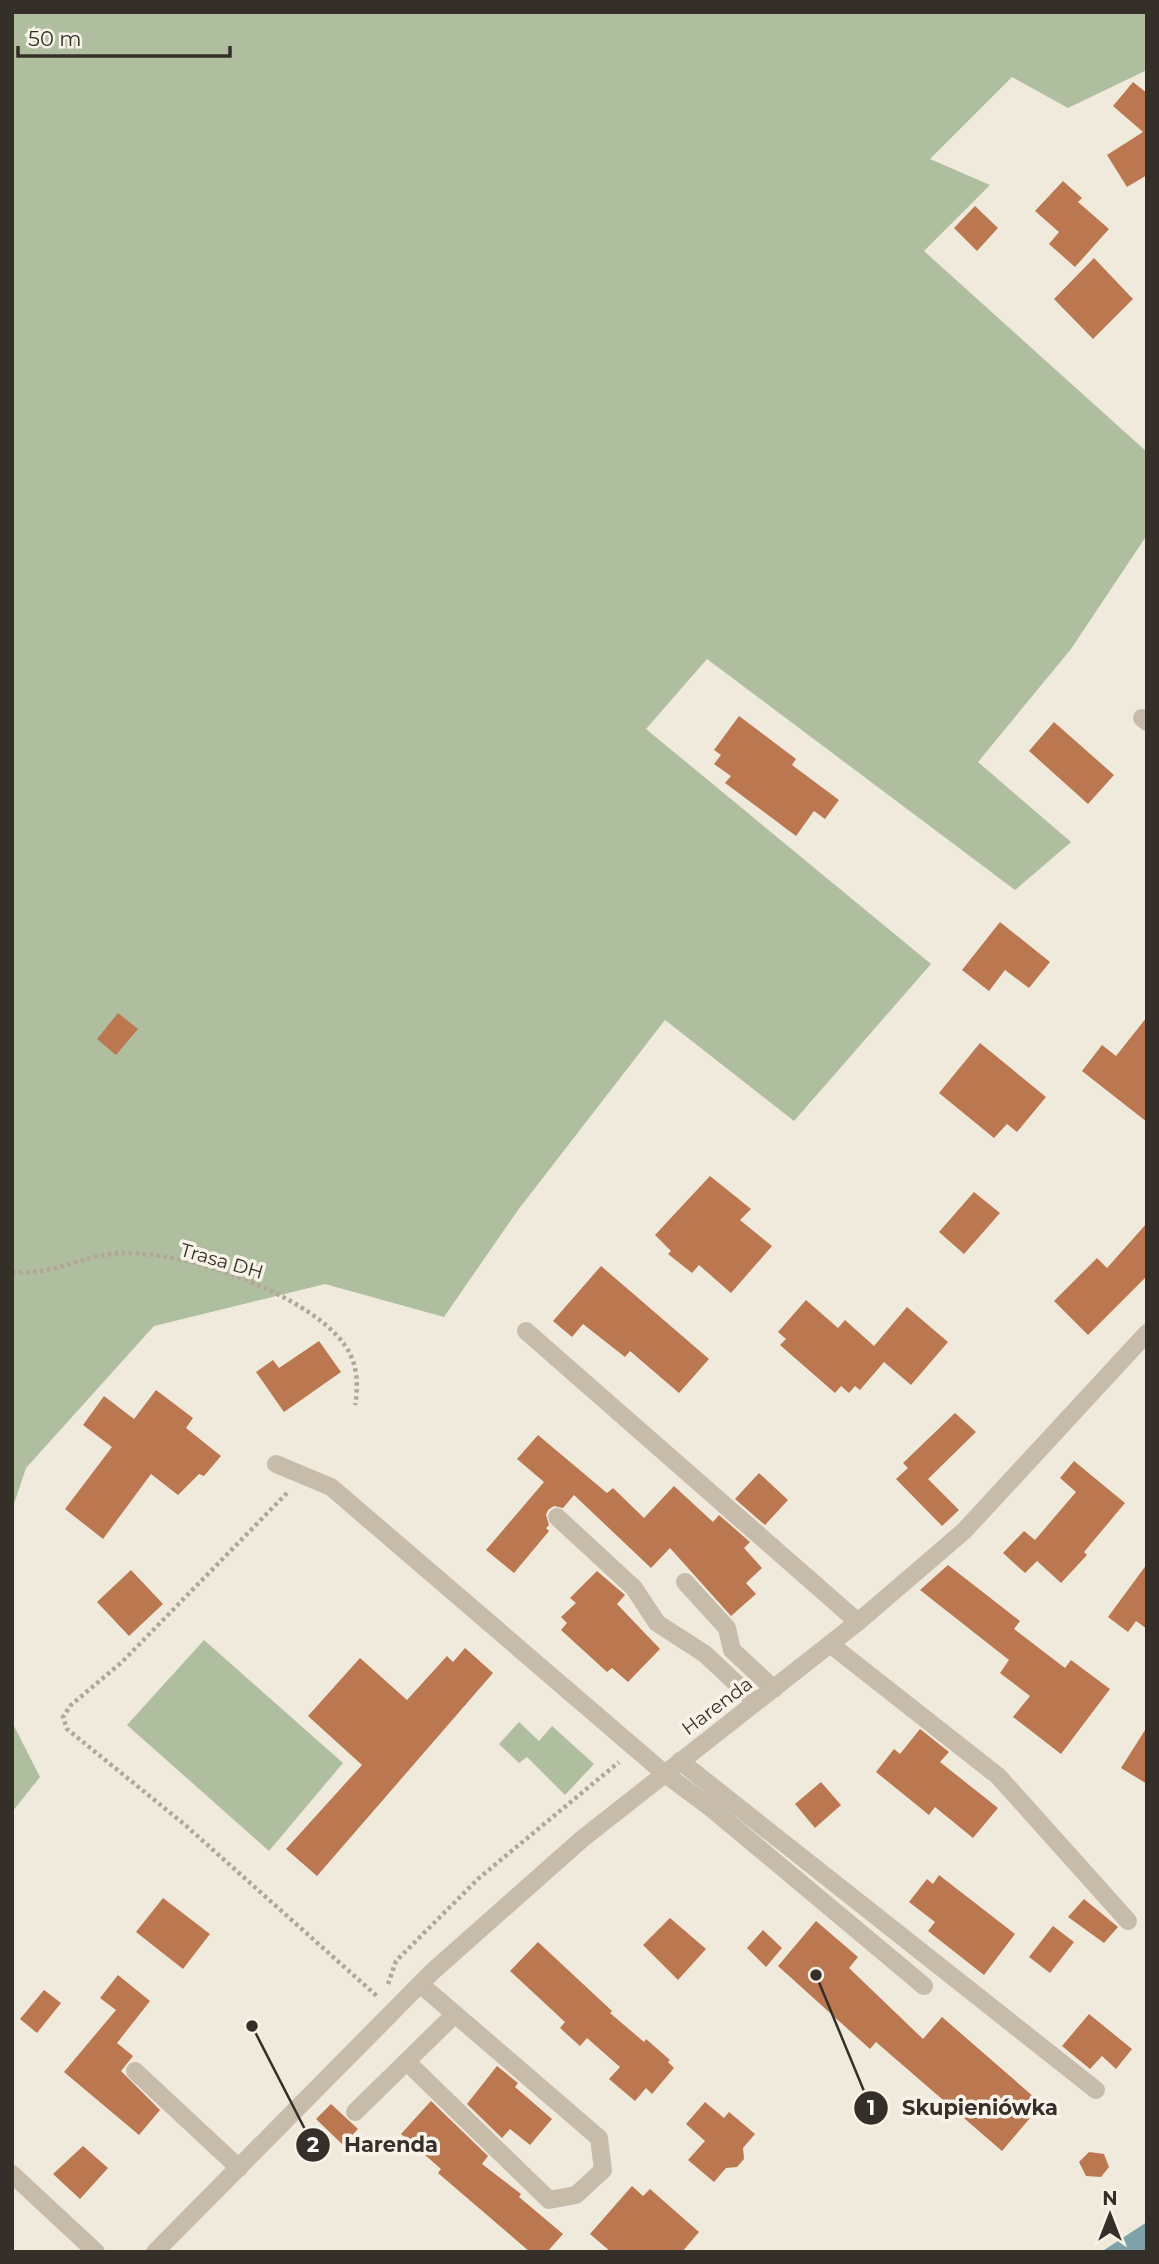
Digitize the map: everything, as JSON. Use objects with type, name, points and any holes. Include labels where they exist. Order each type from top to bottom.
[{"type":"street","points":[[526,1331],[858,1622]]},
{"type":"street","name":"Harenda","points":[[155,2252],[420,1984],[582,1839],[858,1622],[964,1531],[1147,1333]]},
{"type":"street","points":[[276,1464],[331,1487],[664,1773],[711,1808],[924,1986]]},
{"type":"street","points":[[557,1517],[634,1588],[657,1623],[705,1654],[756,1702]]},
{"type":"street","points":[[685,1583],[727,1628],[732,1650],[774,1689]]},
{"type":"street","points":[[830,1644],[998,1776],[1128,1921]]},
{"type":"street","points":[[680,1761],[1096,2090]]},
{"type":"street","points":[[407,2062],[549,2200],[576,2195],[603,2170],[599,2138],[420,1984]]},
{"type":"street","points":[[355,2112],[455,2014]]},
{"type":"street","points":[[135,2071],[239,2168]]},
{"type":"street","points":[[12,2174],[96,2252]]},
{"type":"path","name":"Trasa DH","points":[[12,1272],[28,1274],[112,1254],[133,1255],[186,1263],[260,1285],[305,1308],[328,1325],[346,1345],[354,1364],[358,1388],[355,1405]]},
{"type":"path","points":[[304,1475],[122,1662],[71,1705],[63,1717],[67,1729],[184,1824],[394,2012]]},
{"type":"path","points":[[396,1961],[479,1878],[625,1757],[634,1746]]},
{"type":"green space","points":[[12,12],[1147,12],[1147,70],[1068,108],[1012,77],[930,159],[990,185],[924,251],[1147,452],[1147,535],[1071,649],[978,762],[1071,842],[1015,890],[707,659],[646,729],[931,964],[794,1121],[665,1020],[518,1210],[444,1317],[325,1284],[154,1326],[26,1468],[12,1510]]},
{"type":"green space","points":[[204,1640],[343,1763],[269,1851],[127,1725]]},
{"type":"green space","points":[[12,1722],[40,1777],[12,1812]]},
{"type":"green space","points":[[519,1722],[539,1741],[552,1726],[594,1764],[565,1795],[527,1757],[519,1763],[499,1744]]},
{"type":"water","points":[[1147,2222],[1147,2252],[1101,2252]]},
{"type":"building","points":[[1133,82],[1147,93],[1147,175],[1127,187],[1107,155],[1143,132],[1113,106]]},
{"type":"building","points":[[1063,181],[1082,198],[1078,202],[1109,229],[1075,267],[1049,244],[1059,232],[1035,211]]},
{"type":"building","points":[[975,206],[998,228],[977,251],[954,228]]},
{"type":"building","points":[[1094,258],[1133,299],[1093,339],[1054,299]]},
{"type":"building","points":[[739,716],[796,759],[792,765],[839,800],[825,819],[814,811],[796,836],[725,783],[731,776],[714,764],[721,755],[714,750]]},
{"type":"building","points":[[1054,722],[1114,775],[1088,804],[1029,751]]},
{"type":"building","points":[[1000,922],[1050,962],[1029,988],[1005,970],[989,991],[962,970]]},
{"type":"building","points":[[118,1013],[138,1029],[116,1055],[97,1039]]},
{"type":"building","points":[[1147,1017],[1147,1122],[1082,1071],[1102,1045],[1116,1056]]},
{"type":"building","points":[[980,1043],[1046,1097],[1017,1132],[1007,1124],[994,1138],[939,1093]]},
{"type":"building","points":[[710,1176],[751,1209],[740,1220],[772,1246],[731,1293],[699,1265],[692,1273],[668,1254],[671,1251],[655,1235]]},
{"type":"building","points":[[974,1192],[1000,1213],[964,1254],[939,1232]]},
{"type":"building","points":[[1147,1223],[1147,1276],[1088,1335],[1054,1301],[1097,1258],[1107,1268]]},
{"type":"building","points":[[601,1266],[709,1359],[679,1393],[630,1351],[625,1357],[583,1324],[572,1337],[553,1321]]},
{"type":"building","points":[[806,1300],[838,1328],[845,1320],[874,1346],[907,1307],[948,1342],[911,1385],[884,1362],[860,1390],[855,1386],[849,1393],[841,1386],[835,1393],[780,1345],[786,1339],[778,1332]]},
{"type":"building","points":[[319,1341],[341,1372],[284,1412],[256,1372],[273,1360],[279,1368]]},
{"type":"building","points":[[156,1390],[193,1418],[186,1428],[221,1456],[204,1476],[199,1474],[178,1495],[151,1474],[103,1539],[65,1509],[112,1447],[83,1425],[104,1396],[134,1419]]},
{"type":"building","points":[[955,1413],[976,1432],[928,1479],[959,1510],[942,1526],[896,1479],[908,1468],[903,1463]]},
{"type":"building","points":[[538,1435],[607,1493],[613,1488],[644,1518],[674,1486],[713,1522],[719,1515],[750,1542],[744,1548],[762,1568],[746,1583],[756,1594],[731,1616],[670,1548],[651,1568],[574,1495],[563,1508],[554,1506],[548,1510],[546,1515],[549,1525],[546,1528],[549,1531],[514,1573],[486,1550],[544,1482],[517,1459]]},
{"type":"building","points":[[1074,1461],[1125,1503],[1084,1552],[1087,1555],[1061,1583],[1037,1561],[1025,1573],[1003,1553],[1024,1531],[1035,1540],[1076,1492],[1060,1478]]},
{"type":"building","points":[[759,1473],[788,1500],[765,1525],[735,1499]]},
{"type":"building","points":[[1147,1564],[1147,1629],[1136,1621],[1128,1632],[1108,1617]]},
{"type":"building","points":[[948,1565],[1020,1621],[1014,1629],[1065,1668],[1071,1660],[1110,1689],[1061,1754],[1013,1717],[1030,1696],[1000,1673],[1009,1660],[920,1590]]},
{"type":"building","points":[[131,1570],[163,1604],[129,1636],[97,1602]]},
{"type":"building","points":[[597,1571],[625,1595],[617,1604],[660,1649],[628,1682],[612,1668],[607,1672],[561,1630],[567,1623],[561,1617],[576,1603],[570,1598]]},
{"type":"building","points":[[465,1648],[493,1673],[317,1876],[286,1849],[362,1765],[308,1716],[360,1658],[407,1700],[447,1656],[453,1662]]},
{"type":"building","points":[[1147,1727],[1147,1784],[1121,1768]]},
{"type":"building","points":[[920,1729],[949,1752],[940,1762],[998,1808],[973,1838],[935,1807],[929,1815],[876,1772],[894,1749],[900,1754]]},
{"type":"building","points":[[821,1782],[841,1805],[815,1828],[795,1804]]},
{"type":"building","points":[[939,1875],[1015,1934],[984,1975],[928,1931],[935,1922],[909,1902],[927,1879],[933,1884]]},
{"type":"building","points":[[163,1898],[210,1934],[183,1969],[136,1932]]},
{"type":"building","points":[[1084,1899],[1118,1927],[1104,1943],[1068,1917]]},
{"type":"building","points":[[670,1918],[706,1949],[678,1980],[643,1945]]},
{"type":"building","points":[[816,1921],[858,1957],[849,1968],[923,2039],[942,2017],[1042,2104],[1002,2151],[876,2042],[870,2049],[778,1966]]},
{"type":"building","points":[[1053,1926],[1074,1942],[1050,1973],[1029,1957]]},
{"type":"building","points":[[763,1930],[782,1948],[766,1967],[747,1948]]},
{"type":"building","points":[[538,1942],[612,2011],[610,2013],[670,2060],[668,2062],[674,2068],[652,2094],[646,2088],[635,2101],[609,2079],[620,2067],[587,2038],[580,2046],[560,2028],[565,2022],[510,1971]]},
{"type":"building","points":[[118,1975],[150,2001],[117,2043],[133,2056],[121,2071],[160,2110],[139,2135],[64,2072],[116,2010],[100,1998]]},
{"type":"building","points":[[44,1990],[61,2003],[37,2033],[20,2019]]},
{"type":"building","points":[[1089,2014],[1132,2049],[1116,2069],[1102,2056],[1090,2069],[1062,2046]]},
{"type":"building","points":[[497,2066],[518,2083],[515,2087],[552,2119],[530,2145],[510,2129],[502,2138],[467,2104]]},
{"type":"building","points":[[431,2101],[488,2156],[482,2164],[521,2194],[519,2197],[563,2234],[547,2252],[530,2252],[438,2173],[441,2169],[401,2134]]},
{"type":"building","points":[[705,2102],[724,2118],[729,2112],[755,2134],[743,2148],[744,2159],[737,2167],[726,2168],[714,2182],[688,2160],[705,2141],[686,2124]]},
{"type":"building","points":[[331,2104],[358,2129],[343,2145],[316,2119]]},
{"type":"building","points":[[83,2146],[108,2168],[80,2199],[53,2174]]},
{"type":"building","points":[[1089,2152],[1104,2154],[1109,2167],[1101,2177],[1086,2176],[1079,2162]]},
{"type":"building","points":[[632,2186],[643,2196],[650,2189],[699,2232],[682,2252],[611,2252],[590,2234]]},
{"type":"place","name":"Skupieniówka","points":[[816,1975]]},
{"type":"place","name":"Harenda","points":[[252,2026]]}]
